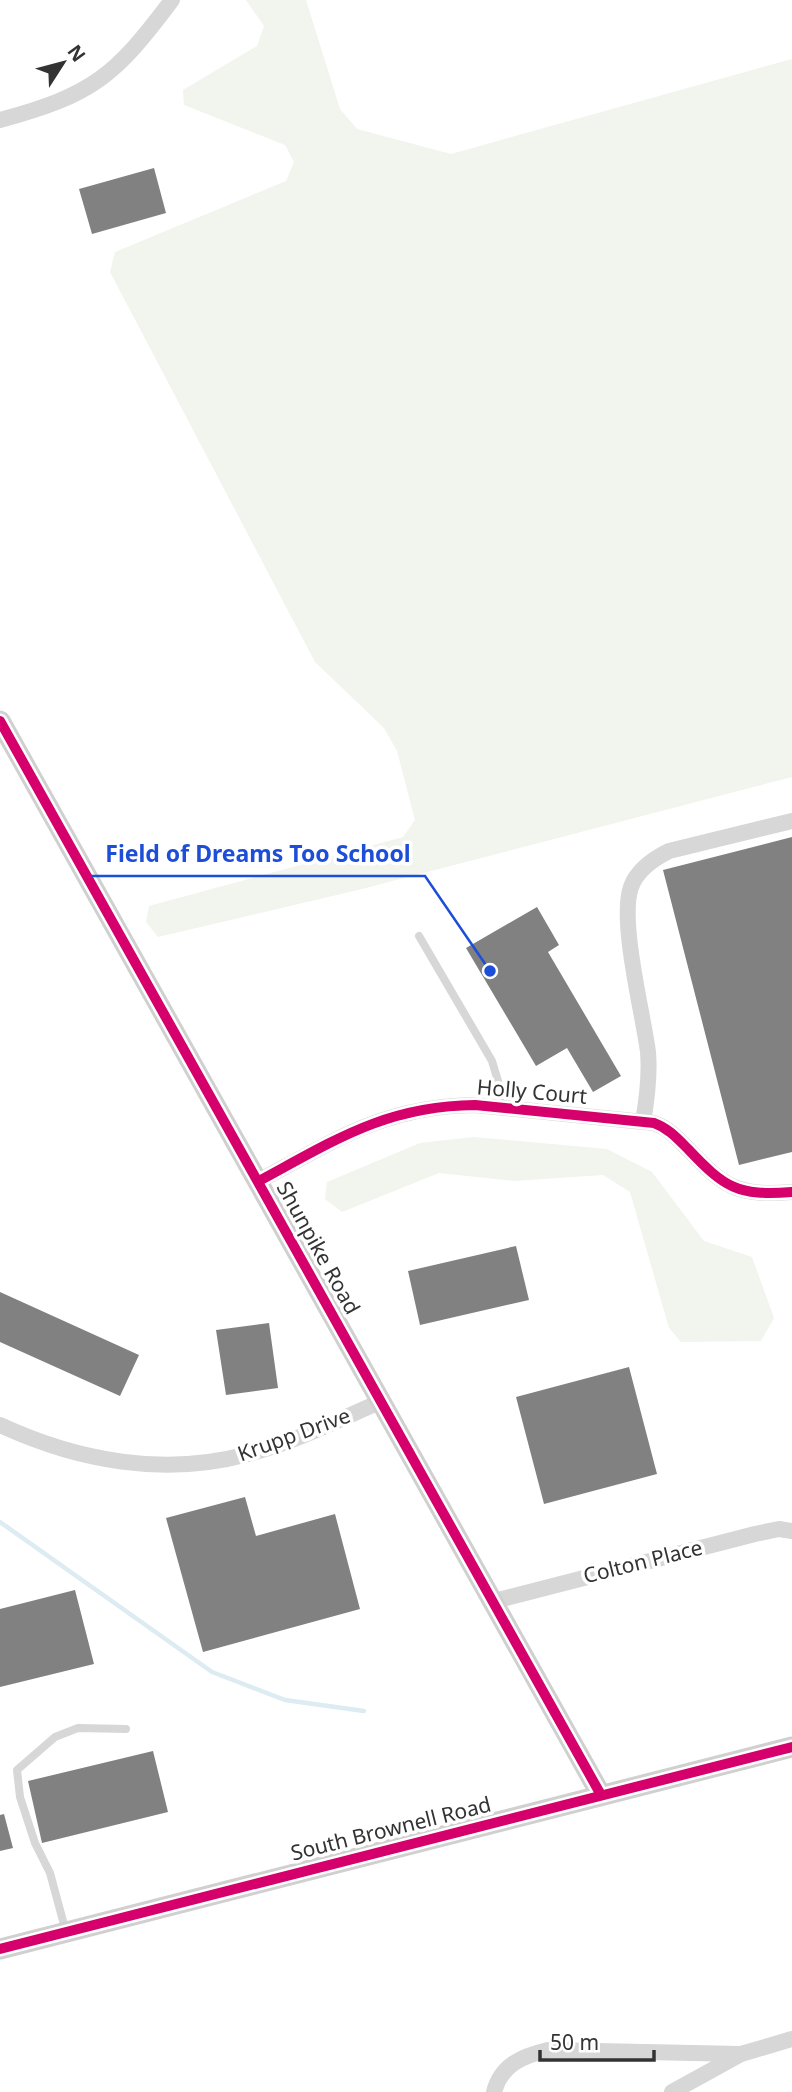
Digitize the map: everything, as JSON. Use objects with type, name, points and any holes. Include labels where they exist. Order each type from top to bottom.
[{"type":"street","points":[[0,120],[46,108],[98,82],[126,58],[172,0]]},
{"type":"street","name":"Shunpike Road","points":[[0,721],[601,1794]]},
{"type":"street","points":[[643,1122],[648,1089],[648,1062],[628,918],[631,888],[645,867],[669,851],[792,821]]},
{"type":"street","name":"Holly Court","points":[[259,1181],[333,1141],[388,1117],[446,1105],[500,1107],[643,1122],[665,1127],[715,1177],[740,1191],[761,1194],[792,1192]]},
{"type":"street","name":"Krupp Drive","points":[[0,1425],[45,1444],[91,1457],[142,1464],[188,1464],[231,1458],[274,1446],[382,1401]]},
{"type":"street","name":"Colton Place","points":[[494,1601],[755,1534],[779,1529],[792,1531]]},
{"type":"street","name":"South Brownell Road","points":[[0,1949],[792,1747]]},
{"type":"street","points":[[672,2092],[741,2053],[792,2039]]},
{"type":"street","points":[[494,2092],[501,2074],[514,2062],[548,2050],[741,2053]]},
{"type":"lane","points":[[419,936],[492,1061],[501,1091],[500,1107]]},
{"type":"lane","points":[[66,1932],[50,1873],[34,1843],[19,1797],[17,1770],[55,1737],[78,1728],[126,1729]]},
{"type":"shaded area","points":[[246,0],[306,0],[340,109],[357,129],[451,154],[792,59],[792,777],[358,890],[158,937],[146,922],[149,906],[403,837],[415,820],[397,751],[384,728],[315,662],[110,272],[115,252],[286,181],[294,162],[285,145],[184,105],[183,90],[257,46],[264,26]]},
{"type":"shaded area","points":[[474,1137],[607,1149],[652,1172],[704,1241],[752,1257],[774,1318],[761,1341],[681,1342],[669,1328],[630,1192],[603,1175],[514,1181],[439,1173],[342,1212],[325,1199],[327,1182],[420,1143]]},
{"type":"building","points":[[154,168],[166,213],[92,234],[79,189]]},
{"type":"building","points":[[792,837],[792,1152],[739,1165],[663,870]]},
{"type":"building","points":[[537,907],[559,945],[548,952],[621,1076],[593,1092],[567,1048],[536,1066],[466,948]]},
{"type":"building","points":[[516,1246],[529,1300],[420,1325],[408,1271]]},
{"type":"building","points":[[0,1292],[139,1355],[120,1396],[0,1342]]},
{"type":"building","points":[[269,1323],[278,1388],[226,1395],[216,1330]]},
{"type":"building","points":[[629,1367],[657,1474],[544,1504],[516,1397]]},
{"type":"building","points":[[245,1497],[256,1536],[335,1514],[360,1609],[203,1652],[166,1518]]},
{"type":"building","points":[[75,1590],[94,1664],[0,1687],[0,1609]]},
{"type":"building","points":[[153,1751],[168,1812],[42,1843],[28,1781]]},
{"type":"building","points":[[4,1814],[13,1848],[0,1851],[0,1815]]},
{"type":"waterway","points":[[0,1522],[212,1672],[285,1700],[364,1711]]},
{"type":"cycle path","points":[[0,721],[601,1795]]},
{"type":"cycle path","points":[[259,1181],[362,1128],[414,1112],[475,1105],[654,1123],[672,1134],[712,1173],[733,1187],[758,1192],[792,1192]]},
{"type":"cycle path","points":[[0,1949],[792,1747]]},
{"type":"place","name":"Field of Dreams Too School","points":[[490,971]]}]
